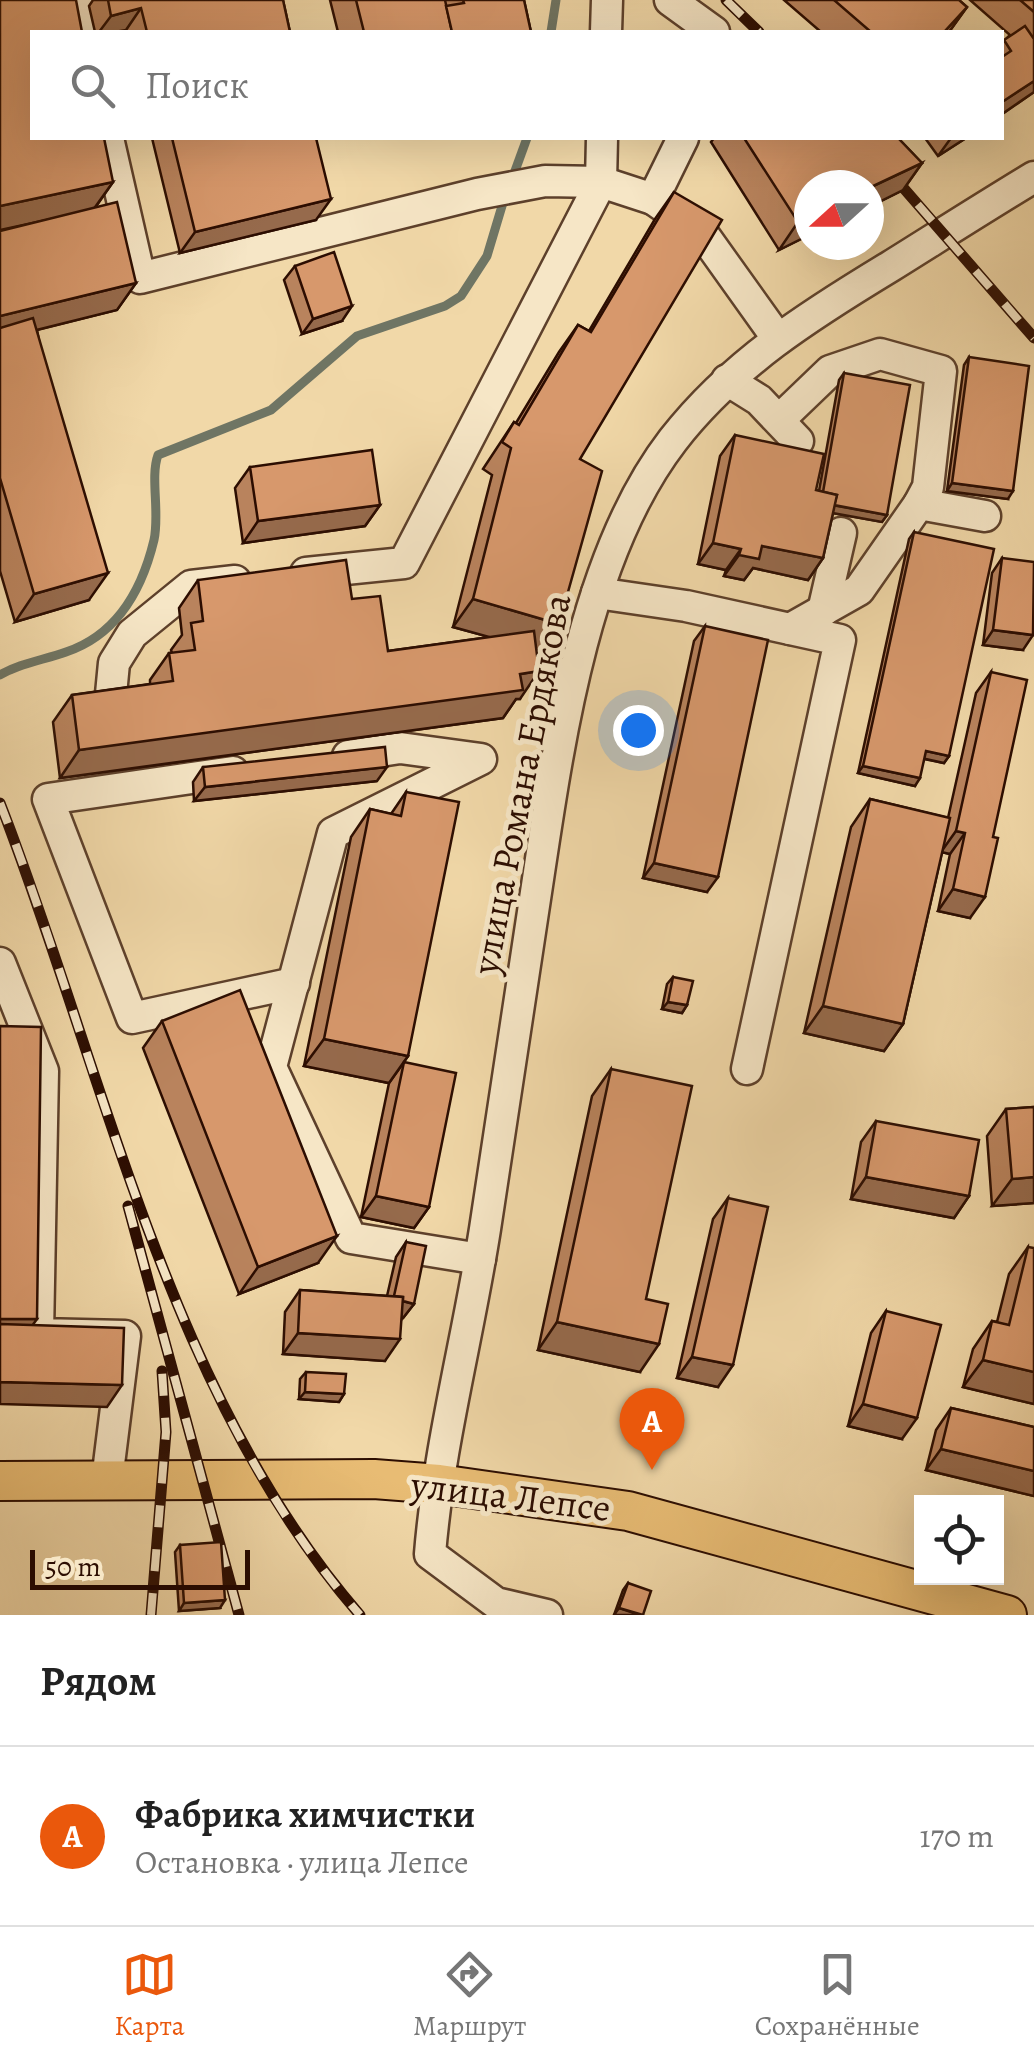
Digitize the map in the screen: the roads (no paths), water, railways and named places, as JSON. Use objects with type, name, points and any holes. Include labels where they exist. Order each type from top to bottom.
[{"type":"main road","name":"улица Лепсе","points":[[0,1481],[374,1479],[439,1484],[628,1511],[1007,1615]]},
{"type":"street","points":[[77,0],[84,30]]},
{"type":"street","points":[[670,0],[711,30]]},
{"type":"street","points":[[108,140],[140,278],[477,194],[546,181],[601,182],[654,199],[702,234],[778,339]]},
{"type":"street","points":[[111,694],[114,663],[132,634],[190,586],[404,563],[601,182],[602,140]]},
{"type":"street","points":[[654,199],[682,140]]},
{"type":"street","name":"улица Романа Ердякова","points":[[546,1615],[496,1604],[430,1554],[548,818],[597,592],[634,501],[671,443],[727,380],[778,339],[1034,176]]},
{"type":"street","points":[[727,380],[759,400],[788,431],[830,372],[880,354],[941,370],[928,487],[919,504],[859,590],[790,629]]},
{"type":"street","points":[[919,504],[985,516]]},
{"type":"street","points":[[823,610],[841,532]]},
{"type":"street","points":[[597,592],[686,606],[840,640],[747,1069]]},
{"type":"street","points":[[322,760],[400,748],[482,758],[333,833],[271,1068],[352,1238],[480,1259]]},
{"type":"street","points":[[263,768],[48,799],[132,1018],[294,983]]},
{"type":"street","points":[[0,963],[15,1039],[42,1072],[38,1334],[125,1336],[107,1480]]},
{"type":"waterway","points":[[551,30],[556,0]]},
{"type":"waterway","points":[[511,182],[526,140]]},
{"type":"waterway","points":[[0,675],[84,644],[100,634],[125,608],[142,576],[154,540],[158,455],[271,410],[357,336],[445,306],[461,296],[487,256],[505,196]]},
{"type":"railway","points":[[726,0],[757,30]]},
{"type":"railway","points":[[862,140],[1034,338]]},
{"type":"railway","points":[[0,803],[147,1227],[189,1332],[237,1433],[294,1528],[360,1615]]},
{"type":"railway","points":[[128,1206],[239,1615]]},
{"type":"railway","points":[[151,1615],[166,1432],[162,1371]]},
{"type":"place","name":"Фабрика химчистки","points":[[652,1470]]}]
